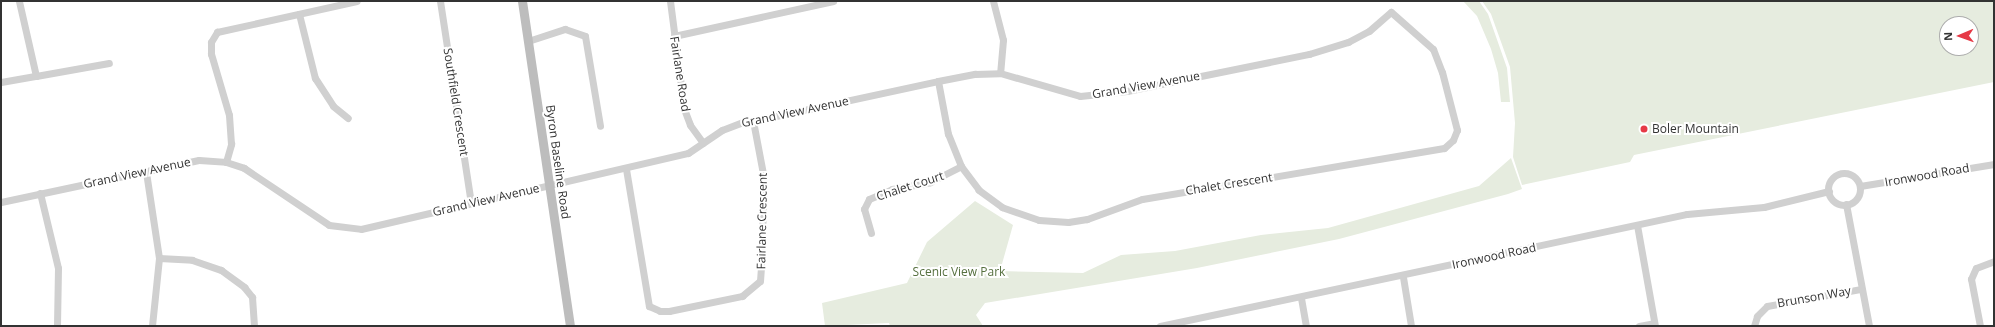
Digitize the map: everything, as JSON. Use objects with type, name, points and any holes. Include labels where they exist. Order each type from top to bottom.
[{"type":"main road","name":"Byron Baseline Road","points":[[522,1],[570,326]]},
{"type":"street","points":[[19,1],[36,76]]},
{"type":"street","points":[[226,162],[231,144],[229,115],[211,54],[211,42],[217,32],[357,1]]},
{"type":"street","name":"Southfield Crescent","points":[[440,1],[471,203]]},
{"type":"street","name":"Fairlane Road","points":[[670,1],[684,109],[690,125],[703,143]]},
{"type":"street","points":[[674,36],[833,1]]},
{"type":"street","points":[[992,1],[1003,40],[1000,73]]},
{"type":"street","name":"Grand View Avenue","points":[[1,202],[199,160],[226,162],[244,168],[329,225],[361,229],[626,169],[688,153],[722,130],[753,120],[938,81],[975,74],[1000,73],[1080,96],[1127,91],[1309,54],[1348,42],[1369,31],[1391,12]]},
{"type":"street","name":"Chalet Crescent","points":[[938,81],[948,134],[961,166],[979,190],[1002,207],[1039,220],[1068,222],[1087,219],[1142,199],[1444,148],[1453,140],[1456,130],[1438,60],[1433,49],[1391,12]]},
{"type":"street","points":[[299,14],[315,78],[333,106],[348,118]]},
{"type":"street","points":[[528,41],[565,29],[585,36],[600,126]]},
{"type":"street","points":[[1,82],[109,63]]},
{"type":"street","name":"Fairlane Crescent","points":[[626,169],[649,306],[660,311],[669,311],[742,296],[760,281],[761,266],[764,179],[753,120]]},
{"type":"street","name":"Ironwood Road","points":[[1860,186],[1994,164]]},
{"type":"street","name":"Chalet Court","points":[[871,233],[864,209],[869,199],[892,189],[930,182],[961,166]]},
{"type":"street","points":[[146,172],[159,258],[152,326]]},
{"type":"street","points":[[1842,173],[1854,177],[1860,186],[1855,200],[1846,204],[1834,201],[1829,191],[1832,179],[1842,173]]},
{"type":"street","name":"Ironwood Road","points":[[1160,326],[1301,298],[1694,213],[1764,207],[1829,191]]},
{"type":"street","points":[[40,193],[58,268],[57,326]]},
{"type":"street","points":[[1846,204],[1869,326]]},
{"type":"street","points":[[1637,225],[1654,324],[1639,326]]},
{"type":"street","points":[[159,258],[192,260],[221,270],[244,287],[252,297],[254,326]]},
{"type":"street","points":[[1980,326],[1971,279],[1976,268],[1994,261]]},
{"type":"street","points":[[1403,276],[1411,326]]},
{"type":"street","name":"Brunson Way","points":[[1754,326],[1757,316],[1768,306],[1861,289]]},
{"type":"street","points":[[1301,298],[1306,326]]},
{"type":"green space","points":[[1463,1],[1479,1],[1488,14],[1507,68],[1510,102],[1501,102],[1498,73],[1491,49],[1477,16]]},
{"type":"green space","name":"Boler Mountain","points":[[1482,1],[1994,1],[1994,82],[1634,155],[1630,162],[1522,185],[1513,157],[1515,123],[1510,67],[1491,14]]},
{"type":"green space","name":"Scenic View Park","points":[[1511,158],[1522,189],[1339,239],[1197,268],[985,303],[976,315],[983,326],[890,326],[889,323],[825,326],[822,303],[907,283],[927,242],[975,201],[1013,225],[1000,271],[1083,273],[1121,255],[1175,251],[1261,235],[1328,228],[1479,186]]},
{"type":"place","name":"Boler Mountain","points":[[1644,129]]}]
